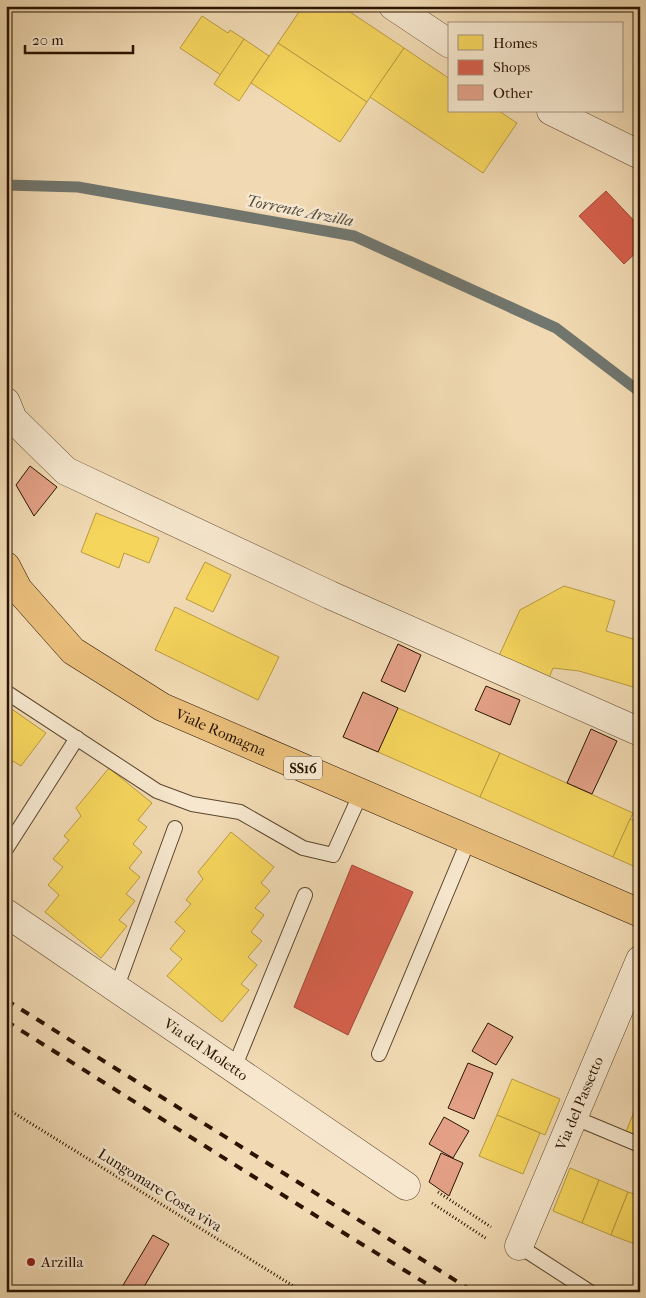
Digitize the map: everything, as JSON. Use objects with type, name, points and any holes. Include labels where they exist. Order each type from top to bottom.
[{"type":"main road","name":"Viale Romagna","points":[[6,566],[18,589],[72,651],[162,707],[640,912]]},
{"type":"street","points":[[393,6],[448,43]]},
{"type":"street","points":[[554,112],[640,155]]},
{"type":"street","points":[[6,402],[13,419],[66,471],[330,595],[640,732]]},
{"type":"street","name":"Via del Moletto","points":[[6,914],[406,1186]]},
{"type":"street","name":"Via del Passetto","points":[[519,1246],[640,960]]},
{"type":"lane","points":[[6,692],[157,791],[192,804],[240,812],[302,848],[333,855],[361,793]]},
{"type":"lane","points":[[6,849],[77,738]]},
{"type":"lane","points":[[116,988],[175,828]]},
{"type":"lane","points":[[379,1054],[469,839]]},
{"type":"lane","points":[[234,1068],[305,895]]},
{"type":"lane","points":[[573,1117],[640,1145]]},
{"type":"lane","points":[[519,1246],[590,1292]]},
{"type":"path","name":"Lungomare Costa viva","points":[[6,1108],[303,1292]]},
{"type":"path","points":[[406,1186],[424,1182],[519,1246]]},
{"type":"building: Homes","points":[[303,6],[341,6],[404,48],[367,102],[278,43]]},
{"type":"building: Homes","points":[[202,16],[228,33],[230,30],[244,39],[221,75],[180,48]]},
{"type":"building: Homes","points":[[244,39],[269,56],[239,101],[214,84]]},
{"type":"building: Homes","points":[[278,43],[367,102],[340,142],[251,83]]},
{"type":"building: Homes","points":[[404,48],[448,78],[448,112],[500,112],[517,123],[483,173],[370,97]]},
{"type":"building: Homes","points":[[96,513],[159,538],[149,563],[124,553],[119,568],[81,552]]},
{"type":"building: Homes","points":[[205,562],[231,575],[213,612],[186,599]]},
{"type":"building: Homes","points":[[564,586],[615,601],[606,631],[640,641],[640,689],[579,671],[553,668],[547,683],[497,660],[520,610]]},
{"type":"building: Homes","points":[[175,607],[279,657],[258,700],[155,650]]},
{"type":"building: Homes","points":[[6,705],[46,733],[21,766],[13,761],[6,770]]},
{"type":"building: Homes","points":[[398,708],[500,753],[480,797],[378,752]]},
{"type":"building: Homes","points":[[500,753],[633,813],[613,857],[480,797]]},
{"type":"building: Homes","points":[[109,768],[152,803],[138,820],[147,827],[133,844],[142,852],[129,868],[140,877],[126,894],[135,901],[119,920],[127,926],[101,958],[45,912],[59,895],[48,885],[63,867],[53,859],[69,840],[64,836],[81,816],[76,808]]},
{"type":"building: Homes","points":[[630,819],[640,823],[640,869],[613,857]]},
{"type":"building: Homes","points":[[231,832],[274,867],[261,883],[270,891],[255,908],[264,915],[251,932],[262,941],[248,957],[257,965],[241,984],[249,990],[222,1022],[167,976],[182,959],[170,949],[185,931],[175,922],[191,904],[186,900],[203,879],[198,872]]},
{"type":"building: Homes","points":[[512,1079],[560,1099],[545,1135],[497,1115]]},
{"type":"building: Homes","points":[[640,1097],[640,1139],[625,1134]]},
{"type":"building: Homes","points":[[497,1115],[540,1133],[523,1174],[479,1156]]},
{"type":"building: Homes","points":[[570,1168],[599,1180],[582,1223],[553,1211]]},
{"type":"building: Homes","points":[[599,1180],[628,1192],[611,1235],[582,1223]]},
{"type":"building: Homes","points":[[628,1192],[640,1196],[640,1246],[611,1235]]},
{"type":"building: Shops","points":[[606,191],[640,227],[640,249],[624,264],[579,216]]},
{"type":"building: Shops","points":[[352,865],[413,892],[348,1035],[294,1007]]},
{"type":"building: Other","points":[[30,466],[57,487],[34,516],[16,485]]},
{"type":"building: Other","points":[[398,644],[421,655],[405,692],[381,681]]},
{"type":"building: Other","points":[[486,686],[520,700],[510,725],[475,710]]},
{"type":"building: Other","points":[[363,692],[398,708],[378,752],[343,737]]},
{"type":"building: Other","points":[[591,729],[617,741],[592,794],[567,783]]},
{"type":"building: Other","points":[[488,1023],[513,1037],[496,1065],[472,1051]]},
{"type":"building: Other","points":[[468,1063],[493,1073],[474,1119],[448,1108]]},
{"type":"building: Other","points":[[444,1117],[469,1131],[453,1158],[429,1144]]},
{"type":"building: Other","points":[[441,1153],[463,1163],[449,1196],[429,1182]]},
{"type":"building: Other","points":[[153,1235],[169,1244],[141,1292],[119,1292]]},
{"type":"waterway","name":"Torrente Arzilla","points":[[6,185],[78,187],[354,236],[556,328],[640,392]]},
{"type":"railway","points":[[6,1000],[474,1292]]},
{"type":"railway","points":[[6,1021],[440,1292]]},
{"type":"place","name":"Arzilla","points":[[31,1262]]}]
